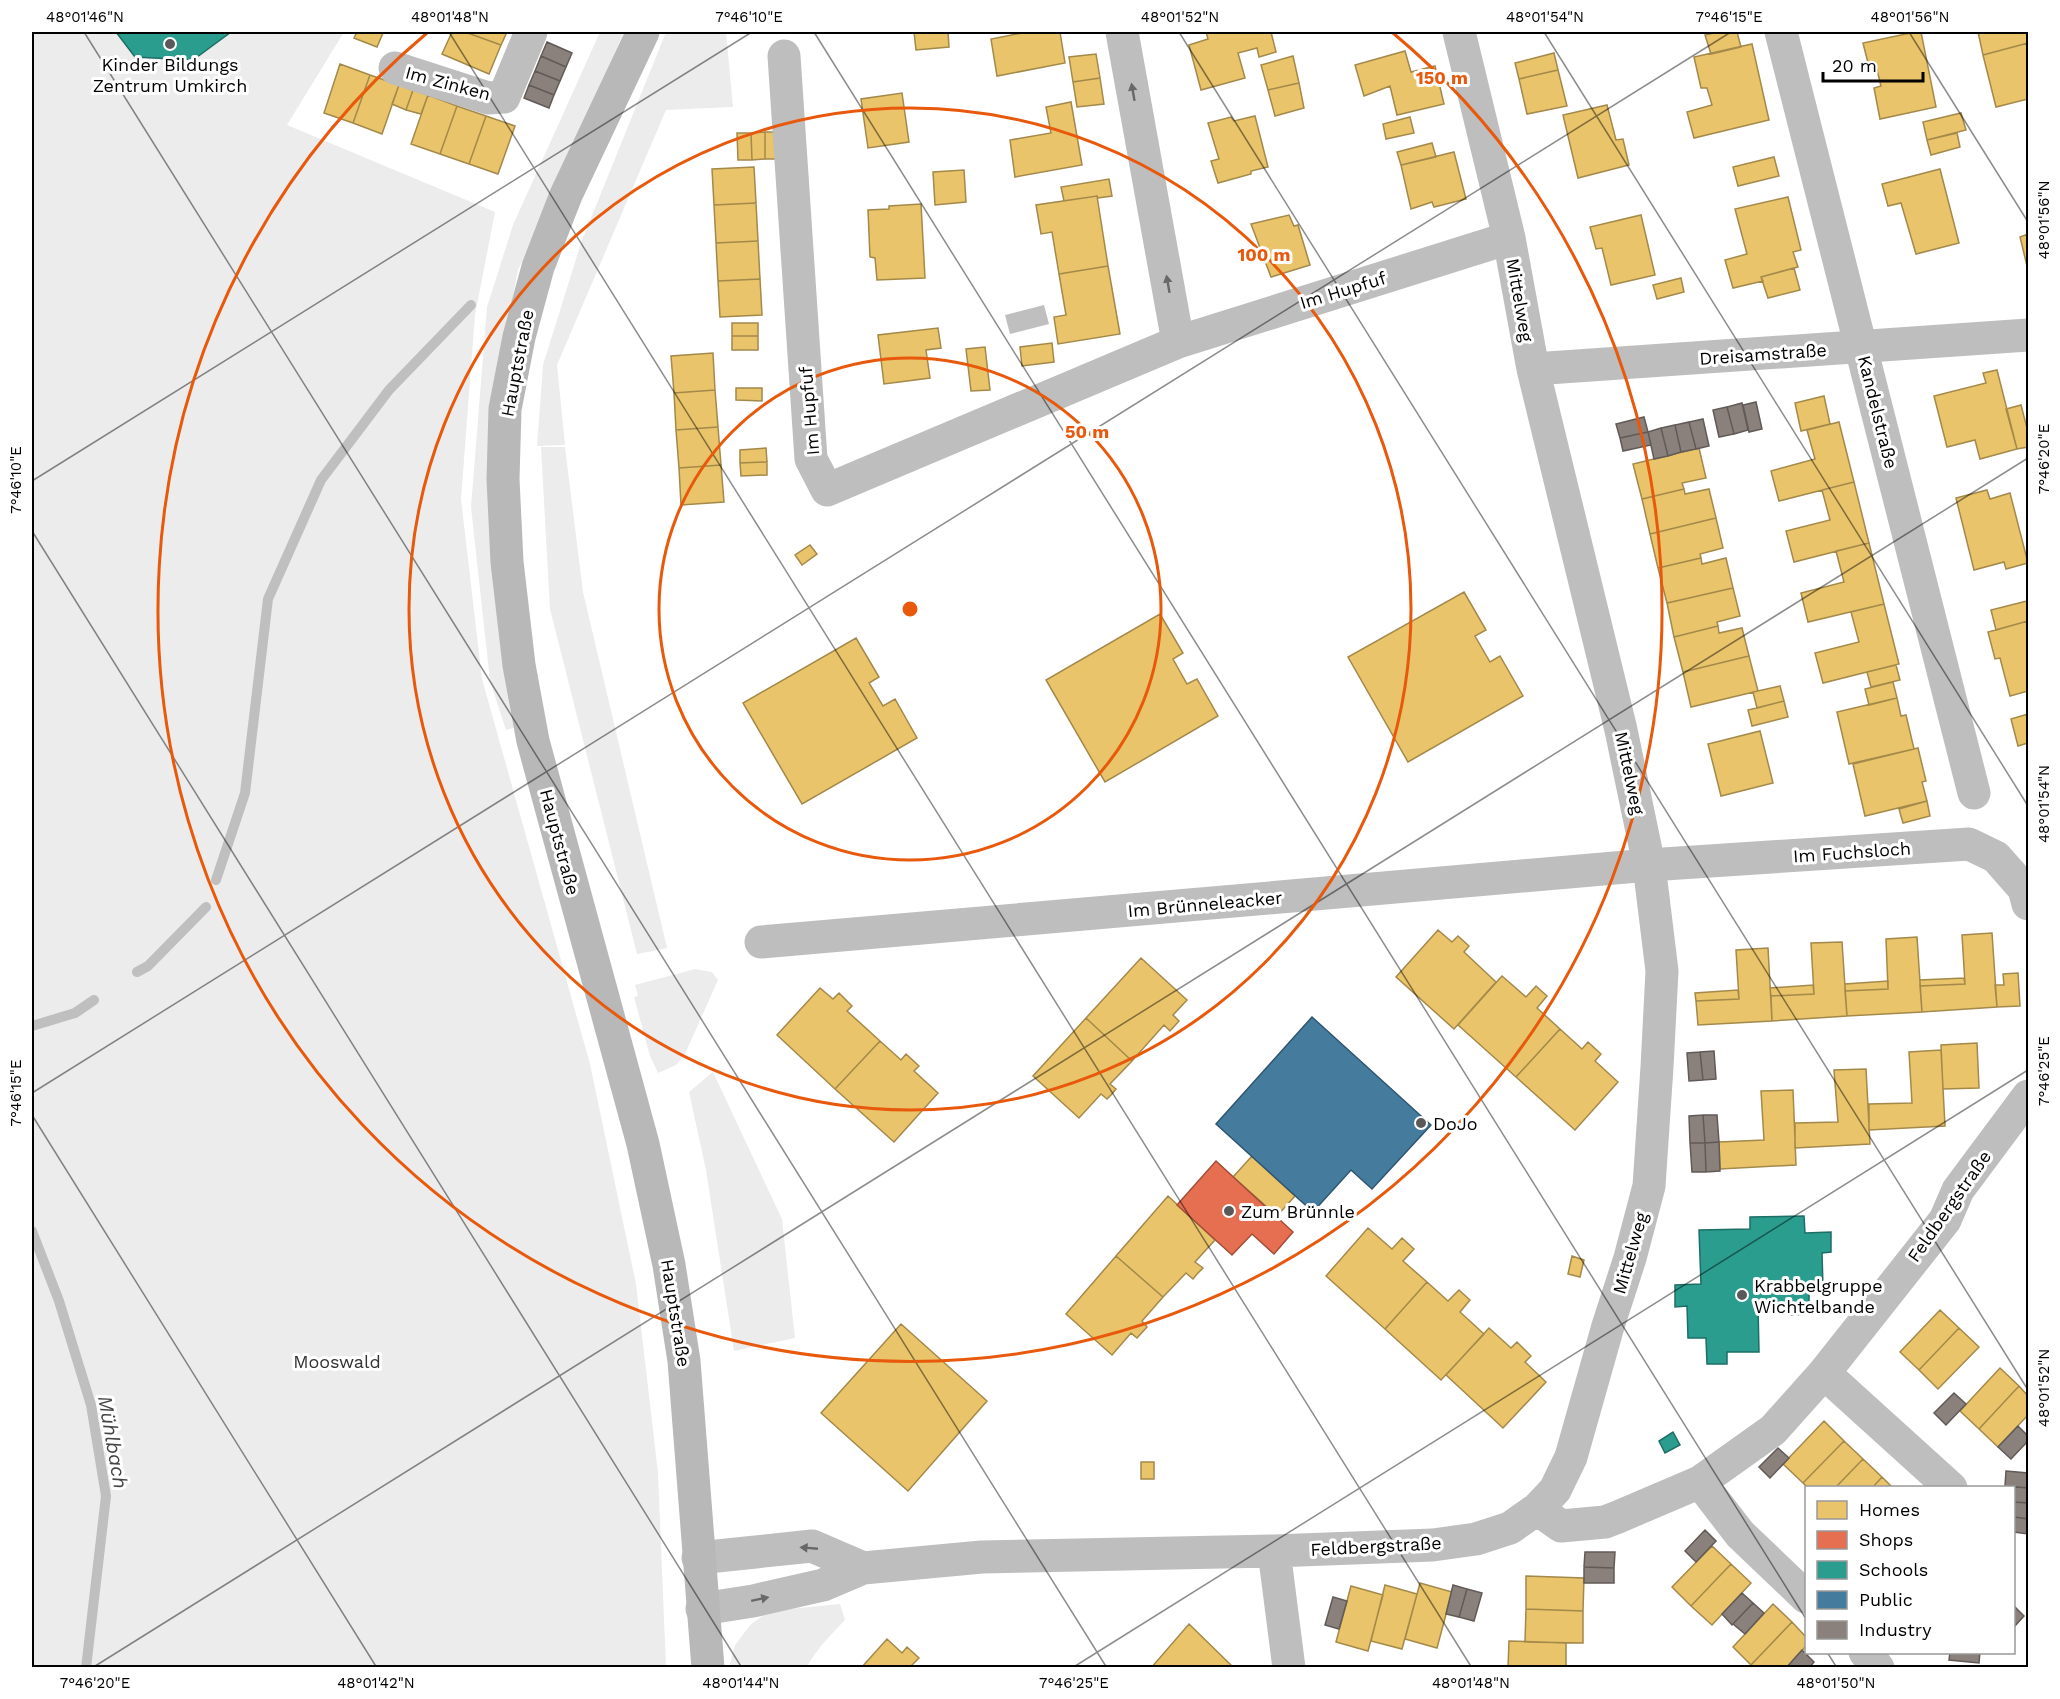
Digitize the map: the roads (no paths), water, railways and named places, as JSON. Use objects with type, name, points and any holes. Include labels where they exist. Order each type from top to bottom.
[{"type":"street","name":"Im Zinken","points":[[395,68],[488,98],[504,97],[531,32]]},
{"type":"street","name":"Hauptstraße","points":[[643,32],[566,195],[538,267],[519,337],[506,409],[503,479],[507,562],[519,665],[533,741],[643,1144],[669,1264],[684,1361],[708,1668]]},
{"type":"street","points":[[1122,32],[1178,342]]},
{"type":"street","name":"Mittelweg","points":[[1459,32],[1509,238],[1533,369],[1621,729],[1649,865],[1662,972],[1649,1186],[1571,1457],[1555,1490],[1537,1509]]},
{"type":"street","name":"Kandelstraße","points":[[1781,32],[1974,793]]},
{"type":"street","name":"Im Hupfuf","points":[[784,56],[811,459],[827,490],[1178,342],[1509,238]]},
{"type":"street","name":"Dreisamstraße","points":[[1533,369],[2028,335]]},
{"type":"street","name":"Im Fuchsloch","points":[[1649,865],[1969,844],[1996,857],[2024,889],[2028,904]]},
{"type":"street","name":"Im Brünneleacker","points":[[761,942],[1649,865]]},
{"type":"street","name":"Feldbergstraße","points":[[702,1609],[753,1601],[823,1585],[863,1568],[982,1557],[1433,1545],[1476,1539],[1510,1528],[1537,1509],[1561,1526],[1605,1522],[1700,1482],[1773,1430],[1824,1373],[1944,1220],[1958,1190],[2028,1095]]},
{"type":"street","points":[[1824,1373],[1949,1486]]},
{"type":"street","points":[[1700,1482],[1740,1534],[1805,1596]]},
{"type":"street","name":"Feldbergstraße","points":[[698,1558],[812,1546],[863,1568]]},
{"type":"street","points":[[1274,1551],[1289,1668]]},
{"type":"street","points":[[1865,1654],[1878,1668]]},
{"type":"waterway","points":[[216,880],[245,793],[268,599],[321,480],[389,390],[471,305]]},
{"type":"waterway","points":[[137,972],[148,966],[206,907]]},
{"type":"waterway","points":[[32,1026],[75,1013],[94,1000]]},
{"type":"waterway","name":"Mühlbach","points":[[32,1231],[59,1301],[91,1405],[106,1496],[86,1668]]},
{"type":"place","name":"Kinder Bildungs Zentrum Umkirch","points":[[170,44]]},
{"type":"place","name":"DoJo","points":[[1421,1123]]},
{"type":"place","name":"Zum Brünnle","points":[[1229,1211]]},
{"type":"place","name":"Krabbelgruppe Wichtelbande","points":[[1742,1295]]},
{"type":"park label","name":"Mooswald","points":[[337,1361]]}]
